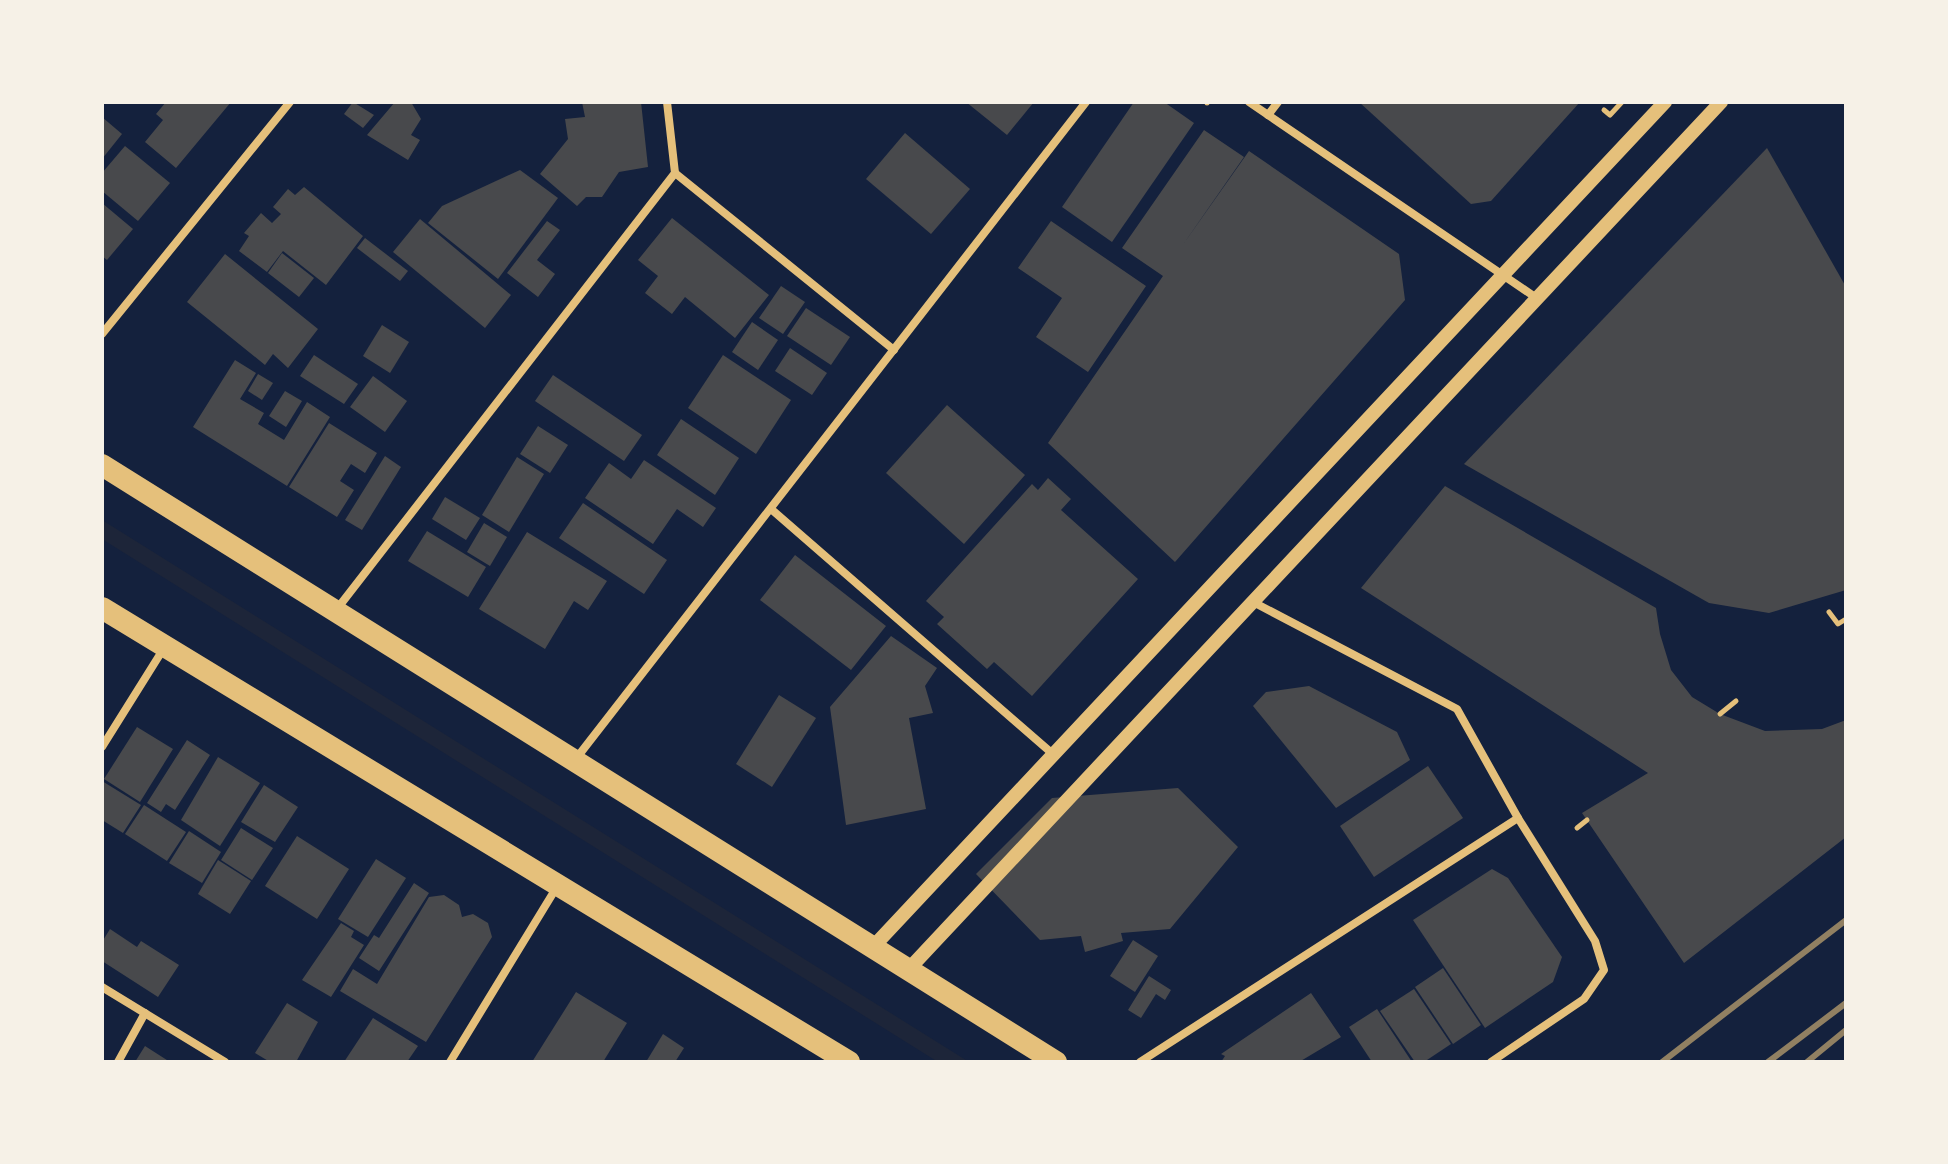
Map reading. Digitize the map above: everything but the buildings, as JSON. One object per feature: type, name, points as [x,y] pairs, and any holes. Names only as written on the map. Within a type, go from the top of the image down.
[{"type":"highway","points":[[102,465],[1056,1062]]},
{"type":"highway","points":[[102,608],[849,1062]]},
{"type":"street","points":[[102,334],[290,102]]},
{"type":"street","points":[[336,611],[675,173],[667,102]]},
{"type":"street","points":[[575,761],[1086,102]]},
{"type":"street","points":[[1249,102],[1538,299]]},
{"type":"street","points":[[1268,115],[1278,102]]},
{"type":"street","points":[[873,947],[1665,102]]},
{"type":"street","points":[[908,970],[1721,102]]},
{"type":"street","points":[[675,173],[894,350]]},
{"type":"street","points":[[771,509],[1054,755]]},
{"type":"street","points":[[1255,603],[1457,709],[1518,818],[1595,941],[1604,970],[1584,999],[1491,1062]]},
{"type":"street","points":[[102,747],[164,647]]},
{"type":"street","points":[[1140,1062],[1518,818]]},
{"type":"street","points":[[450,1062],[558,884]]},
{"type":"street","points":[[102,987],[225,1062]]},
{"type":"street","points":[[118,1062],[145,1013]]},
{"type":"path","points":[[1604,110],[1610,115],[1622,102]]},
{"type":"path","points":[[1829,612],[1838,624],[1846,619]]},
{"type":"path","points":[[1720,714],[1736,701]]},
{"type":"path","points":[[1577,828],[1587,820]]},
{"type":"shaded area","points":[[102,520],[969,1062],[938,1062],[102,539]]},
{"type":"railway","points":[[1662,1062],[1846,920]]},
{"type":"railway","points":[[1768,1062],[1846,1003]]},
{"type":"railway","points":[[1807,1062],[1846,1030]]}]
